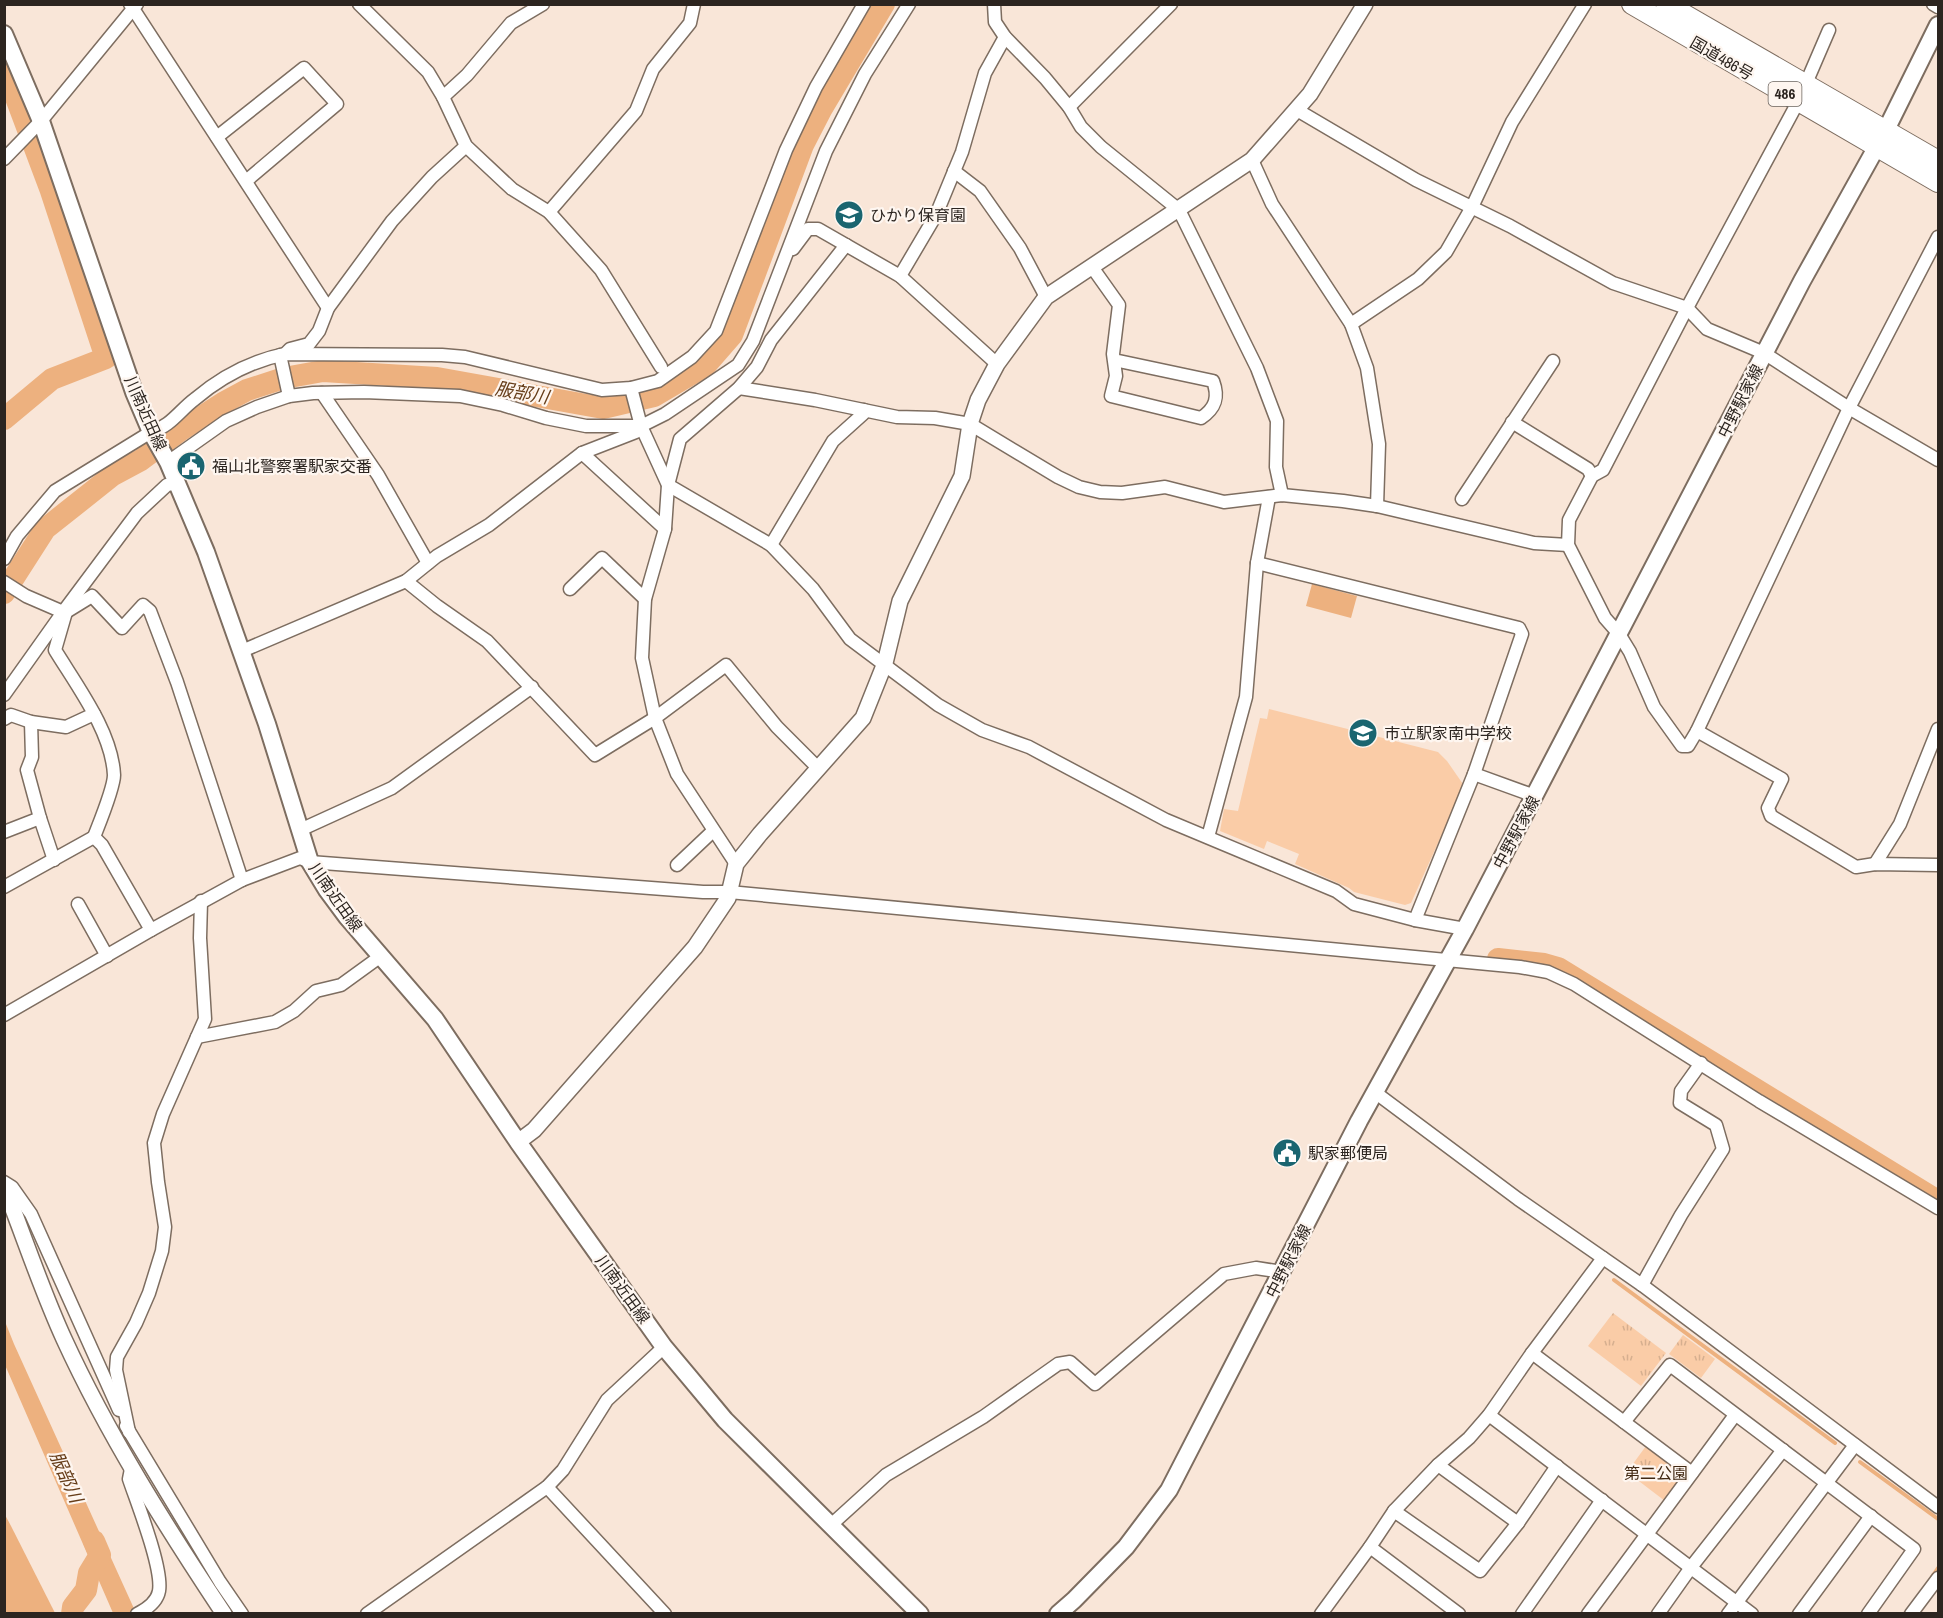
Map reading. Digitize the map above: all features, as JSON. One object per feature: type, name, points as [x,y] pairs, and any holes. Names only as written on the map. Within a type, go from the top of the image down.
[{"type":"highway","name":"国道486号","points":[[1632,4],[1882,139],[1938,161]]},
{"type":"highway","name":"国道486号","points":[[1666,4],[1802,94]]},
{"type":"highway","name":"国道486号","points":[[1882,139],[1938,182]]},
{"type":"main road","name":"中野駅家線","points":[[1058,1614],[1126,1546],[1169,1490],[1359,1121],[1450,956],[1802,281],[1882,139],[1938,26]]},
{"type":"main road","name":"川南近田線","points":[[4,33],[41,120],[135,392],[206,552],[242,651],[310,862],[346,916],[435,1019],[518,1142],[664,1347],[725,1420],[920,1614]]},
{"type":"street","points":[[360,4],[428,72],[466,147],[512,189],[549,212],[601,270],[661,367]]},
{"type":"street","points":[[442,97],[467,75],[511,23],[543,4]]},
{"type":"street","points":[[549,212],[636,111],[653,69],[690,23],[694,4]]},
{"type":"street","points":[[4,559],[17,536],[55,491],[164,428],[194,399],[219,381],[260,359],[442,355],[465,357],[602,390],[631,388],[658,381],[692,357],[716,331],[786,150],[816,87],[864,4]]},
{"type":"street","points":[[167,460],[226,421],[289,393],[364,392],[460,396],[586,426],[640,423],[665,414],[738,365],[753,341],[826,151],[865,74],[909,4]]},
{"type":"street","points":[[994,4],[995,22],[1005,37],[1045,78],[1069,107],[1081,127],[1101,147],[1179,210],[1257,368],[1277,421],[1276,467],[1282,495]]},
{"type":"street","points":[[1069,107],[1171,4]]},
{"type":"street","points":[[518,1142],[534,1130],[695,947],[728,898],[736,864],[759,834],[863,718],[885,663],[900,601],[962,476],[970,424],[978,400],[997,364],[1046,297],[1252,160],[1297,110],[1365,4]]},
{"type":"street","points":[[1351,324],[1418,279],[1446,252],[1472,207],[1512,122],[1585,4]]},
{"type":"street","points":[[1933,4],[1938,8]]},
{"type":"street","points":[[4,159],[41,120],[133,6],[328,308]]},
{"type":"street","points":[[1829,30],[1802,94],[1603,470],[1592,476],[1569,520],[1568,545],[1605,618],[1619,634],[1630,652],[1654,707],[1682,746],[1688,746],[1849,408],[1938,237]]},
{"type":"street","points":[[900,276],[936,215],[962,152],[985,73],[1005,37]]},
{"type":"street","points":[[216,137],[304,68],[337,104],[246,182]]},
{"type":"street","points":[[1297,110],[1416,180],[1510,226],[1613,283],[1687,308],[1707,328],[1764,353],[1849,408],[1938,460]]},
{"type":"street","points":[[282,357],[290,349],[309,344],[319,331],[328,308],[392,221],[432,177],[466,147]]},
{"type":"street","points":[[1252,160],[1272,204],[1351,324],[1367,368],[1379,444],[1377,506]]},
{"type":"street","points":[[954,171],[980,191],[1020,248],[1046,297]]},
{"type":"street","points":[[784,259],[808,229],[818,229],[900,276],[997,364]]},
{"type":"street","points":[[736,864],[677,774],[655,718],[642,658],[645,599],[665,529],[669,484],[680,438],[739,388],[757,367],[771,340],[846,245]]},
{"type":"street","points":[[1092,267],[1119,305],[1114,360],[1116,376],[1111,396],[1201,418],[1212,411],[1218,394],[1213,381],[1114,360]]},
{"type":"street","points":[[282,357],[289,393]]},
{"type":"street","points":[[631,388],[655,375],[661,367],[685,357],[692,357]]},
{"type":"street","points":[[1462,499],[1553,361]]},
{"type":"street","points":[[631,388],[640,423],[669,484],[771,545],[813,589],[850,639],[885,663],[938,705],[982,730],[1029,747],[1166,820],[1336,891],[1354,904],[1415,920],[1464,929]]},
{"type":"street","points":[[739,388],[897,417],[935,418],[970,424],[1058,477],[1079,487],[1100,492],[1122,493],[1165,487],[1224,502],[1282,495],[1377,506],[1534,543],[1568,545]]},
{"type":"street","points":[[321,393],[378,475],[428,563]]},
{"type":"street","points":[[771,545],[833,441],[863,414],[864,410]]},
{"type":"street","points":[[1512,422],[1588,469],[1592,476]]},
{"type":"street","points":[[242,651],[406,581],[428,563],[489,525],[582,453],[636,432],[640,423]]},
{"type":"street","points":[[582,453],[665,529]]},
{"type":"street","points":[[4,695],[137,513],[167,485],[177,483]]},
{"type":"street","points":[[1208,837],[1246,697],[1257,563],[1269,496]]},
{"type":"street","points":[[570,589],[602,558],[645,599]]},
{"type":"street","points":[[1257,563],[1519,628],[1522,634],[1474,774],[1415,920]]},
{"type":"street","points":[[406,581],[487,641],[595,755],[655,718],[726,665],[777,727],[819,769]]},
{"type":"street","points":[[4,582],[26,596],[65,612]]},
{"type":"street","points":[[4,887],[94,837],[114,777],[108,747],[94,714],[55,650],[65,612],[92,596],[122,628],[143,605],[150,611],[177,682],[242,880]]},
{"type":"street","points":[[300,830],[392,788],[532,687]]},
{"type":"street","points":[[4,719],[11,715],[31,722],[66,727],[94,714]]},
{"type":"street","points":[[31,722],[32,757],[27,770],[54,860]]},
{"type":"street","points":[[1875,864],[1900,824],[1938,729]]},
{"type":"street","points":[[1696,730],[1782,779],[1768,808],[1771,816],[1856,867],[1875,864],[1938,865]]},
{"type":"street","points":[[1474,774],[1534,796]]},
{"type":"street","points":[[4,832],[40,818]]},
{"type":"street","points":[[677,865],[713,831]]},
{"type":"street","points":[[94,837],[102,845],[151,930]]},
{"type":"street","points":[[4,1015],[201,901],[242,880],[300,858],[310,862],[703,892],[729,892],[1450,956],[1548,972],[1574,984],[1759,1101],[1938,1208]]},
{"type":"street","points":[[129,1432],[116,1370],[117,1357],[149,1293],[162,1251],[165,1227],[154,1143],[163,1114],[205,1020],[200,939],[201,901]]},
{"type":"street","points":[[78,904],[107,956]]},
{"type":"street","points":[[197,1037],[275,1022],[294,1011],[316,991],[341,985],[381,956]]},
{"type":"street","points":[[1642,1285],[1681,1215],[1724,1149],[1716,1125],[1680,1103],[1681,1092],[1701,1063]]},
{"type":"street","points":[[1376,1093],[1518,1199],[1642,1285],[1938,1507]]},
{"type":"street","points":[[4,1184],[12,1187],[31,1214],[129,1432],[220,1582],[242,1614]]},
{"type":"street","points":[[4,1184],[64,1338],[131,1469],[172,1537],[224,1614]]},
{"type":"street","points":[[1321,1614],[1394,1511],[1438,1465],[1469,1438],[1489,1415],[1603,1258]]},
{"type":"street","points":[[831,1525],[886,1475],[982,1417],[1058,1364],[1070,1362],[1095,1384],[1224,1274],[1256,1268],[1282,1272]]},
{"type":"street","points":[[367,1614],[547,1487],[563,1470],[607,1400],[664,1347]]},
{"type":"street","points":[[1532,1353],[1692,1473]]},
{"type":"street","points":[[1624,1422],[1670,1365],[1914,1549],[1868,1614]]},
{"type":"street","points":[[1489,1415],[1692,1566],[1752,1614]]},
{"type":"street","points":[[1588,1614],[1735,1416]]},
{"type":"street","points":[[1728,1614],[1855,1445]]},
{"type":"street","points":[[1658,1614],[1692,1566],[1783,1450]]},
{"type":"street","points":[[1438,1465],[1518,1523]]},
{"type":"street","points":[[1394,1511],[1480,1571],[1518,1523],[1557,1466]]},
{"type":"street","points":[[131,1469],[129,1479],[159,1573],[159,1593],[143,1611]]},
{"type":"street","points":[[547,1487],[665,1614]]},
{"type":"street","points":[[1522,1614],[1602,1500]]},
{"type":"street","points":[[1799,1614],[1871,1516]]},
{"type":"street","points":[[1370,1547],[1459,1614]]},
{"type":"street","points":[[1911,1614],[1938,1578]]},
{"type":"green space","points":[[1269,709],[1438,752],[1447,761],[1465,787],[1449,833],[1443,832],[1411,903],[1405,905],[1354,892],[1295,864],[1299,854],[1267,841],[1264,849],[1220,831],[1224,809],[1238,811],[1260,718],[1267,719]]},
{"type":"green space","points":[[1613,1313],[1666,1353],[1641,1386],[1588,1346]]},
{"type":"green space","points":[[1683,1335],[1715,1359],[1701,1378],[1669,1354]]},
{"type":"green space","name":"第二公園","points":[[1646,1446],[1685,1474],[1665,1501],[1627,1472]]},
{"type":"water","points":[[1312,584],[1357,596],[1351,618],[1306,606]]},
{"type":"water","points":[[4,1319],[136,1613],[113,1613],[5,1365]]},
{"type":"water","points":[[4,1513],[11,1526],[55,1613],[5,1613]]},
{"type":"waterway","name":"服部川","points":[[4,593],[45,529],[113,475],[141,460],[181,430],[223,403],[247,390],[284,378],[323,371],[437,378],[603,408],[654,396],[705,366],[732,335],[803,145],[821,110],[884,4]]},
{"type":"waterway","points":[[4,66],[51,191],[106,358],[52,379],[4,419]]},
{"type":"waterway","points":[[1498,959],[1544,964],[1558,968],[1938,1201]]},
{"type":"waterway","points":[[1614,1280],[1835,1443]]},
{"type":"waterway","points":[[1860,1462],[1938,1519]]},
{"type":"waterway","name":"服部川","points":[[72,1614],[73,1607],[86,1590],[89,1573],[100,1555],[94,1541]]},
{"type":"waterway","points":[[1932,1577],[1938,1568]]},
{"type":"place","name":"ひかり保育園","points":[[849,215]]},
{"type":"place","name":"福山北警察署駅家交番","points":[[191,466]]},
{"type":"place","name":"市立駅家南中学校","points":[[1363,733]]},
{"type":"place","name":"駅家郵便局","points":[[1287,1153]]}]
